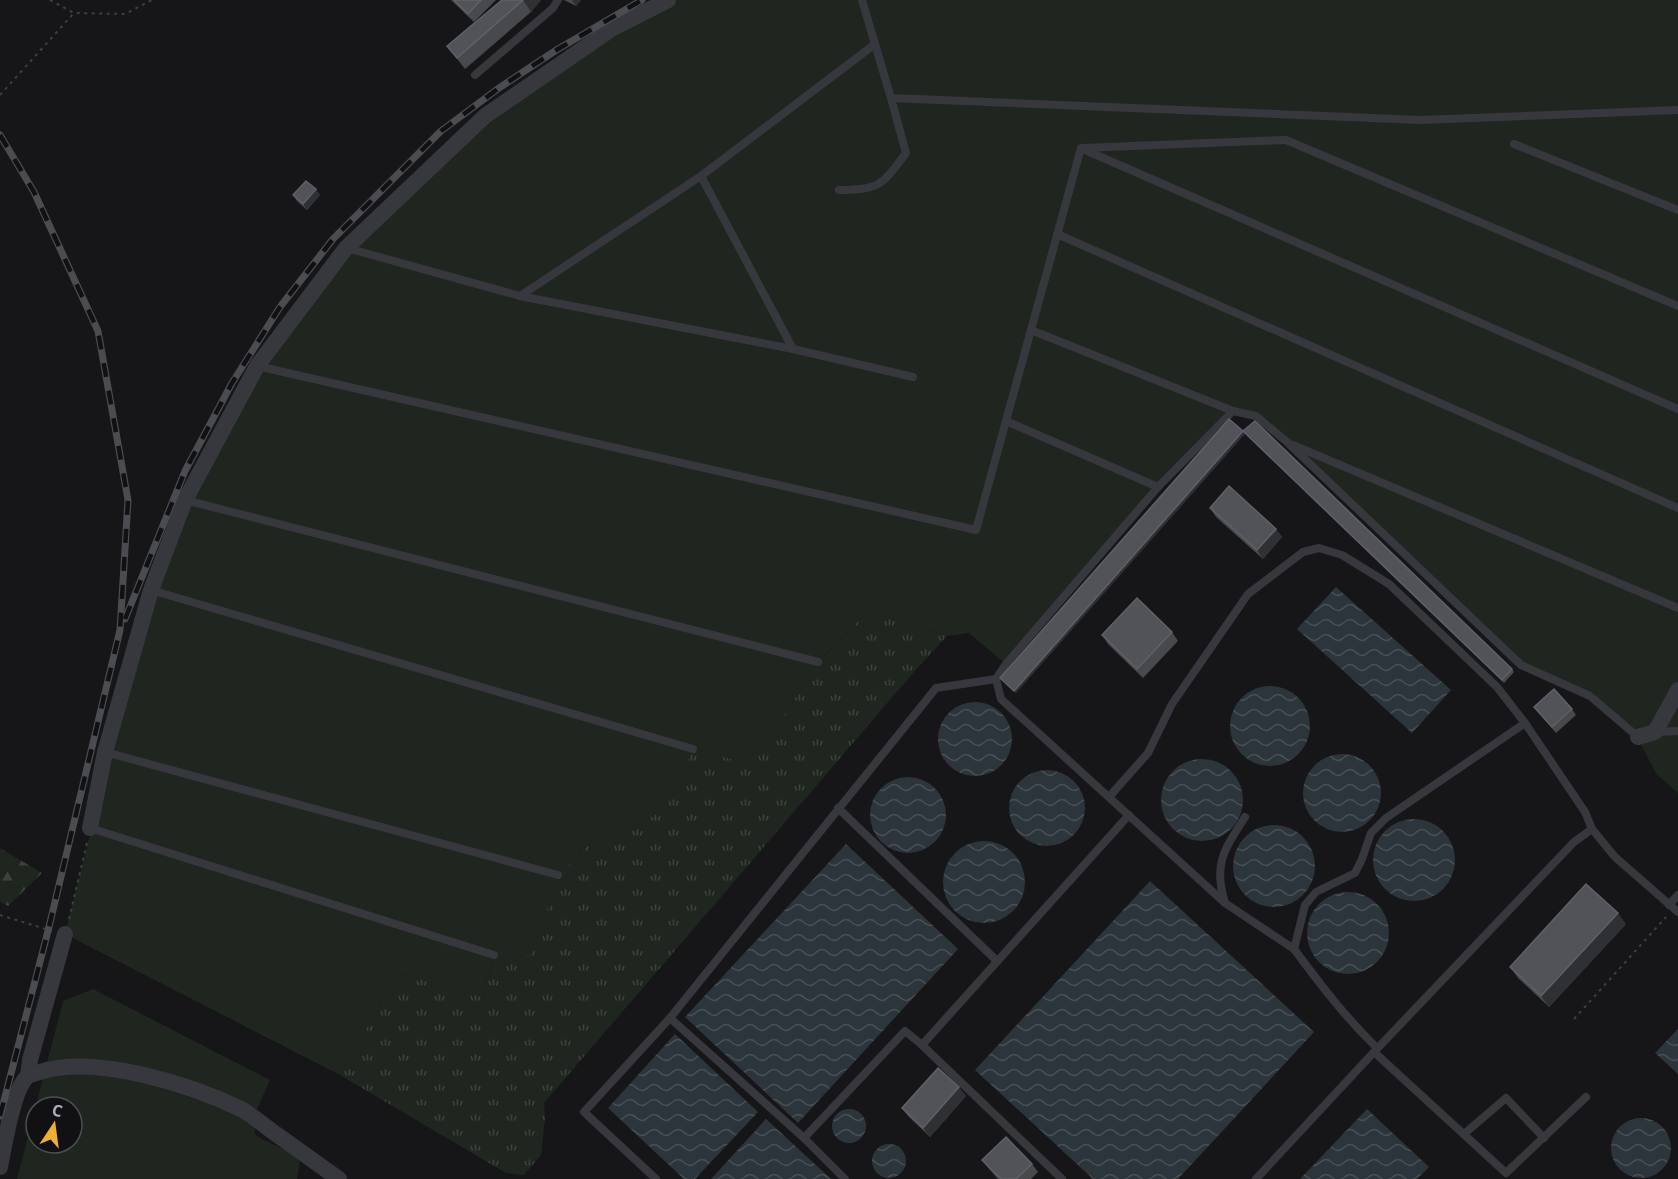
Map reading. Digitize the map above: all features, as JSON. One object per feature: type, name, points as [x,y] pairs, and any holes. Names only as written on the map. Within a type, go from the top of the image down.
[{"type":"street","points":[[90,828],[105,752],[151,590],[185,500],[257,366],[346,248],[484,116],[612,28],[668,0]]},
{"type":"street","points":[[1638,737],[1655,732],[1678,690]]},
{"type":"street","points":[[0,1167],[14,1104],[20,1086],[28,1076],[30,1060],[65,934]]},
{"type":"street","points":[[28,1076],[51,1068],[85,1066],[128,1072],[217,1098],[245,1112],[339,1179]]},
{"type":"lane","points":[[475,75],[552,8],[558,0]]},
{"type":"lane","points":[[839,190],[866,190],[885,180],[906,153],[862,0]]},
{"type":"lane","points":[[520,296],[702,176],[875,44]]},
{"type":"lane","points":[[891,98],[1420,120],[1678,110]]},
{"type":"lane","points":[[1081,148],[1286,140],[1678,306]]},
{"type":"lane","points":[[1514,144],[1678,210]]},
{"type":"lane","points":[[257,366],[976,530],[1081,148]]},
{"type":"lane","points":[[1081,148],[1678,409]]},
{"type":"lane","points":[[702,176],[792,350]]},
{"type":"lane","points":[[1057,234],[1678,508]]},
{"type":"lane","points":[[346,248],[520,296],[792,350],[913,378]]},
{"type":"lane","points":[[1031,330],[1233,411],[1256,416],[1287,442],[1521,665],[1590,696],[1638,737]]},
{"type":"lane","points":[[656,1179],[584,1112],[670,1018],[936,688],[996,679],[1006,664],[1158,487],[1233,411]]},
{"type":"lane","points":[[1006,421],[1158,487]]},
{"type":"lane","points":[[1287,442],[1678,608]]},
{"type":"lane","points":[[185,500],[818,662]]},
{"type":"lane","points":[[1108,797],[1148,753],[1172,704],[1248,594],[1303,552],[1319,548],[1342,555],[1389,584],[1497,687],[1525,723],[1585,812],[1592,829],[1615,857],[1674,909],[1678,895]]},
{"type":"lane","points":[[151,590],[693,749]]},
{"type":"lane","points":[[996,679],[1002,699],[1108,797],[1225,903],[1294,949],[1328,996],[1376,1050],[1509,1176],[1587,1097]]},
{"type":"lane","points":[[1294,949],[1305,905],[1316,892],[1355,873],[1371,833],[1386,818],[1525,723]]},
{"type":"lane","points":[[1655,732],[1678,731]]},
{"type":"lane","points":[[105,752],[558,875]]},
{"type":"lane","points":[[838,808],[997,961]]},
{"type":"lane","points":[[922,1044],[1129,815]]},
{"type":"lane","points":[[1225,903],[1219,882],[1221,861],[1228,843],[1245,817]]},
{"type":"lane","points":[[90,828],[494,955]]},
{"type":"lane","points":[[1256,1179],[1574,842],[1592,829]]},
{"type":"lane","points":[[670,1018],[804,1138],[845,1179]]},
{"type":"lane","points":[[804,1138],[905,1031],[922,1044],[1062,1179]]},
{"type":"lane","points":[[1464,1134],[1506,1098],[1544,1138]]},
{"type":"path","points":[[50,0],[74,13],[126,14],[152,0]]},
{"type":"path","points":[[0,95],[74,13]]},
{"type":"path","points":[[1,916],[65,934],[90,828]]},
{"type":"path","points":[[1574,1019],[1674,909]]},
{"type":"green space","points":[[668,0],[1678,0],[1678,793],[1657,775],[1637,737],[1590,696],[1521,665],[1256,416],[1233,411],[1158,487],[1006,664],[969,633],[947,636],[868,611],[818,662],[753,765],[693,749],[666,808],[620,836],[597,836],[559,875],[532,955],[494,955],[482,997],[398,973],[340,1075],[65,934],[151,590],[257,366],[346,248],[485,116]]},
{"type":"green space","points":[[868,611],[947,636],[544,1103],[545,1118],[541,1155],[524,1175],[506,1173],[340,1075],[398,973],[482,996],[494,955],[558,875],[597,836],[620,836],[693,749],[818,662]]},
{"type":"green space","points":[[0,848],[42,873],[8,906],[0,902]]},
{"type":"green space","points":[[93,989],[270,1080],[254,1116],[255,1134],[285,1150],[300,1162],[297,1179],[17,1179],[24,1152],[24,1155],[84,1155],[84,1095],[39,1095],[63,1001]]},
{"type":"water","points":[[1336,587],[1451,690],[1412,733],[1297,629]]},
{"type":"water","points":[[1262,686],[1278,686],[1299,697],[1310,718],[1310,734],[1299,755],[1278,766],[1262,766],[1248,760],[1236,748],[1230,734],[1230,718],[1236,704],[1248,692]]},
{"type":"water","points":[[975,702],[996,708],[1006,718],[1012,739],[1006,760],[996,770],[975,776],[954,770],[944,760],[938,739],[944,718],[954,708]]},
{"type":"water","points":[[1334,754],[1350,754],[1364,760],[1375,771],[1381,785],[1381,801],[1375,815],[1364,826],[1350,832],[1334,832],[1320,826],[1309,815],[1303,801],[1303,785],[1309,771],[1320,760]]},
{"type":"water","points":[[1194,759],[1210,759],[1225,766],[1236,777],[1243,792],[1240,816],[1231,829],[1210,841],[1194,841],[1179,834],[1168,823],[1161,808],[1161,792],[1168,777],[1179,766]]},
{"type":"water","points":[[1040,770],[1054,770],[1068,776],[1079,787],[1085,801],[1082,823],[1074,835],[1054,846],[1040,846],[1026,840],[1015,829],[1009,815],[1009,801],[1015,787],[1026,776]]},
{"type":"water","points":[[916,777],[929,783],[940,794],[946,807],[944,830],[929,847],[916,853],[900,853],[887,847],[872,830],[870,807],[876,794],[893,779]]},
{"type":"water","points":[[1406,819],[1422,819],[1437,826],[1448,837],[1455,852],[1452,876],[1443,889],[1422,901],[1406,901],[1391,894],[1380,883],[1373,868],[1373,852],[1380,837],[1391,826]]},
{"type":"water","points":[[1274,825],[1290,828],[1303,837],[1312,850],[1315,866],[1312,882],[1303,895],[1290,904],[1274,907],[1258,904],[1245,895],[1236,882],[1233,866],[1236,850],[1245,837],[1258,828]]},
{"type":"water","points":[[984,841],[1000,844],[1013,853],[1022,866],[1025,882],[1022,898],[1013,911],[1000,920],[984,923],[968,920],[955,911],[946,898],[943,882],[946,866],[955,853],[968,844]]},
{"type":"water","points":[[846,844],[958,949],[798,1123],[685,1017]]},
{"type":"water","points":[[1150,881],[1314,1032],[1178,1179],[1093,1179],[975,1070]]},
{"type":"water","points":[[1348,892],[1364,895],[1377,904],[1386,917],[1389,933],[1386,949],[1377,962],[1364,971],[1348,974],[1332,971],[1319,962],[1310,949],[1307,933],[1310,917],[1319,904],[1332,895]]},
{"type":"water","points":[[1678,1029],[1678,1074],[1655,1053]]},
{"type":"water","points":[[675,1034],[758,1112],[695,1179],[684,1179],[608,1108]]},
{"type":"water","points":[[849,1109],[861,1114],[866,1126],[861,1138],[849,1143],[837,1138],[832,1126],[837,1114]]},
{"type":"water","points":[[1367,1109],[1429,1167],[1417,1179],[1300,1179]]},
{"type":"water","points":[[1635,1118],[1647,1118],[1663,1126],[1669,1136],[1671,1148],[1669,1160],[1663,1170],[1647,1178],[1635,1178],[1619,1170],[1611,1154],[1611,1142],[1619,1126]]},
{"type":"water","points":[[766,1119],[831,1179],[711,1179]]},
{"type":"water","points":[[889,1144],[901,1149],[906,1161],[901,1173],[889,1178],[877,1173],[872,1161],[877,1149]]},
{"type":"building","points":[[454,0],[481,0],[468,14]]},
{"type":"building","points":[[502,0],[523,0],[457,58],[447,46]]},
{"type":"building","points":[[306,181],[316,189],[303,204],[293,195]]},
{"type":"building","points":[[1229,419],[1243,431],[1014,691],[1000,678]]},
{"type":"building","points":[[1255,421],[1512,669],[1502,680],[1243,431]]},
{"type":"building","points":[[1229,486],[1276,529],[1257,550],[1210,508]]},
{"type":"building","points":[[1137,598],[1172,632],[1137,669],[1102,635]]},
{"type":"building","points":[[1554,689],[1572,709],[1552,727],[1534,707]]},
{"type":"building","points":[[1586,884],[1618,913],[1541,996],[1510,967]]},
{"type":"building","points":[[938,1068],[959,1087],[923,1128],[902,1108]]},
{"type":"building","points":[[1006,1137],[1032,1164],[1016,1179],[1001,1179],[982,1160]]},
{"type":"railway","points":[[125,619],[185,471],[232,383],[280,307],[333,239],[441,131],[499,88],[558,49],[642,0]]},
{"type":"railway","points":[[0,135],[34,192],[98,331],[128,500],[120,630],[48,931],[0,1116]]}]
